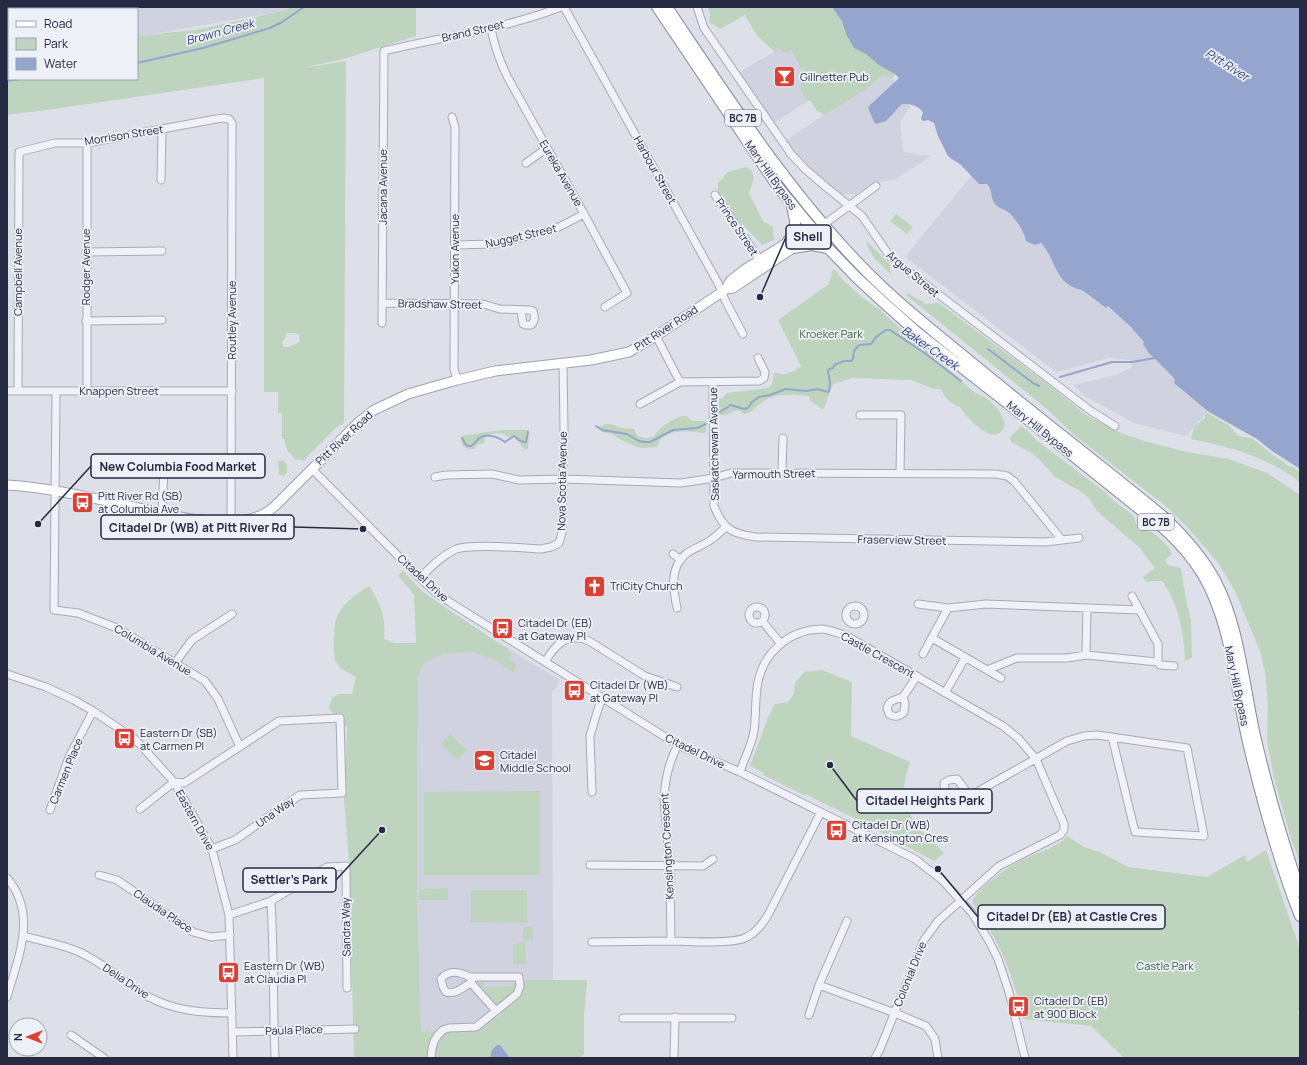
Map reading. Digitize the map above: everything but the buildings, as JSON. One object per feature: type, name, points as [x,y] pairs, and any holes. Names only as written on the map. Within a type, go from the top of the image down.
[{"type":"highway","name":"Mary Hill Bypass","points":[[657,7],[763,166],[792,205],[828,248],[877,298],[914,330],[1012,406],[1162,527],[1182,547],[1196,565],[1209,586],[1222,618],[1256,776],[1276,844],[1300,916]]},
{"type":"highway","name":"Mary Hill Bypass","points":[[668,7],[776,165],[823,225],[864,268],[895,298],[991,378],[1165,518],[1182,534],[1204,562],[1218,587],[1229,615],[1265,774],[1283,840],[1300,892]]},
{"type":"highway","points":[[792,205],[796,227],[790,245],[812,245],[828,248]]},
{"type":"main road","name":"Pitt River Road","points":[[7,484],[55,490],[204,521],[231,522],[253,518],[270,510],[359,422],[374,410],[418,391],[495,371],[607,358],[629,352],[656,336],[724,290],[733,288],[759,270],[790,245],[823,225]]},
{"type":"main road","name":"Pitt River Road","points":[[724,290],[730,281],[760,260],[790,245]]},
{"type":"main road","points":[[759,270],[760,260]]},
{"type":"street","name":"Brand Street","points":[[384,50],[491,28],[543,14],[562,7]]},
{"type":"street","name":"Harbour Street","points":[[562,7],[610,88],[718,283],[724,290],[743,334]]},
{"type":"street","name":"Argue Street","points":[[697,7],[704,28],[786,148],[805,169],[865,220],[884,250],[894,262],[1091,411],[1115,426]]},
{"type":"street","name":"Eureka Avenue","points":[[491,28],[500,62],[627,294],[605,307]]},
{"type":"street","name":"Jacana Avenue","points":[[382,323],[384,50]]},
{"type":"street","name":"Yukon Avenue","points":[[452,117],[455,127],[454,369],[457,380]]},
{"type":"street","name":"Morrison Street","points":[[19,152],[55,143],[87,143],[222,118],[229,119]]},
{"type":"street","name":"Routley Avenue","points":[[229,119],[232,123],[231,522]]},
{"type":"street","points":[[162,129],[162,180]]},
{"type":"street","name":"Rodger Avenue","points":[[86,392],[87,143]]},
{"type":"street","points":[[526,163],[547,148]]},
{"type":"street","name":"Campbell Avenue","points":[[18,391],[19,152]]},
{"type":"street","name":"Pitt River Road","points":[[823,225],[876,186]]},
{"type":"street","name":"Prince Street","points":[[715,195],[760,260]]},
{"type":"street","name":"Nugget Street","points":[[455,246],[489,245],[555,230],[584,214]]},
{"type":"street","points":[[86,252],[162,252]]},
{"type":"street","name":"Bradshaw Street","points":[[382,303],[485,304],[497,308],[522,310]]},
{"type":"street","points":[[86,321],[162,320]]},
{"type":"street","points":[[656,336],[680,382]]},
{"type":"street","points":[[640,404],[680,382],[759,381],[764,378],[765,372],[758,358]]},
{"type":"street","name":"Nova Scotia Avenue","points":[[420,578],[442,557],[461,548],[478,547],[541,549],[551,547],[559,543],[562,533],[563,364]]},
{"type":"street","name":"Saskatchewan Avenue","points":[[713,382],[714,506],[720,520],[726,527]]},
{"type":"street","name":"Knappen Street","points":[[7,391],[232,391]]},
{"type":"street","name":"Columbia Avenue","points":[[56,392],[54,610],[78,613],[118,628],[204,681],[218,699],[240,747]]},
{"type":"street","points":[[860,415],[901,415],[900,474]]},
{"type":"street","points":[[782,473],[783,438]]},
{"type":"street","points":[[162,513],[164,469]]},
{"type":"street","name":"Citadel Drive","points":[[312,469],[420,578],[451,604],[678,745],[740,772],[915,859],[942,880],[972,914],[990,941],[998,959],[1009,992],[1025,1058]]},
{"type":"street","name":"Yarmouth Street","points":[[434,477],[446,474],[492,474],[519,480],[563,479],[681,483],[731,474],[996,474],[1006,476],[1014,481],[1062,540]]},
{"type":"street","points":[[677,608],[673,590],[677,564],[686,554],[711,540],[726,527]]},
{"type":"street","name":"Fraserview Street","points":[[726,527],[742,536],[756,537],[1045,542],[1079,538]]},
{"type":"street","points":[[673,554],[681,560]]},
{"type":"street","points":[[1132,596],[1158,644],[1158,662]]},
{"type":"street","points":[[918,604],[948,608],[986,604],[1139,610]]},
{"type":"street","name":"Castle Crescent","points":[[923,654],[948,608]]},
{"type":"street","points":[[1086,655],[1088,608]]},
{"type":"street","points":[[175,662],[192,640],[232,614]]},
{"type":"street","points":[[763,622],[781,644]]},
{"type":"street","points":[[845,635],[852,623]]},
{"type":"street","name":"Castle Crescent","points":[[740,772],[754,733],[757,688],[762,669],[772,652],[781,644],[789,637],[804,632],[822,629],[845,635],[1003,726],[1018,738],[1036,759],[1064,824],[1064,830],[1060,835],[999,866],[960,900]]},
{"type":"street","points":[[545,662],[559,643],[569,639],[581,638],[589,641],[644,676],[677,687]]},
{"type":"street","points":[[932,638],[1001,678]]},
{"type":"street","points":[[987,670],[1017,658],[1067,658],[1086,655],[1158,662],[1160,665],[1174,666]]},
{"type":"street","points":[[945,693],[965,658]]},
{"type":"street","name":"Eastern Drive","points":[[7,674],[46,687],[93,711],[136,740],[174,782],[212,849],[229,915],[233,1058]]},
{"type":"street","points":[[903,697],[917,676]]},
{"type":"street","points":[[592,792],[590,736],[602,698]]},
{"type":"street","name":"Carmen Place","points":[[50,810],[69,757],[93,711]]},
{"type":"street","name":"Una Way","points":[[212,849],[235,840],[300,795],[342,793],[340,718],[279,720],[240,747]]},
{"type":"street","points":[[970,796],[1067,741],[1084,736],[1097,735],[1112,737],[1187,748],[1204,836],[1135,832],[1112,737]]},
{"type":"street","name":"Kensington Crescent","points":[[671,941],[670,866],[664,788],[673,754],[678,745]]},
{"type":"street","points":[[140,809],[174,782],[184,783],[240,747]]},
{"type":"street","points":[[592,942],[734,941],[746,938],[759,928],[768,915],[821,812]]},
{"type":"street","points":[[590,865],[703,866],[713,859]]},
{"type":"street","name":"Sandra Way","points":[[271,900],[327,867],[346,866],[347,988]]},
{"type":"street","name":"Claudia Place","points":[[99,875],[117,880],[194,932],[211,937],[230,935]]},
{"type":"street","points":[[7,878],[20,901],[24,920],[24,936],[7,997]]},
{"type":"street","points":[[229,915],[271,900],[275,1058]]},
{"type":"street","name":"Colonial Drive","points":[[875,1058],[927,934],[960,900]]},
{"type":"street","points":[[809,1015],[819,985],[847,921]]},
{"type":"street","name":"Delia Drive","points":[[24,936],[76,950],[96,960],[148,996],[170,1006],[198,1012],[232,1013]]},
{"type":"street","points":[[431,1058],[434,1041],[443,1030],[449,1028],[476,1027],[481,1024],[517,994],[520,986],[520,977],[470,977],[457,972],[450,972],[445,974],[441,980],[446,992],[453,993],[469,984],[472,984]]},
{"type":"street","points":[[470,977],[472,984],[496,1011]]},
{"type":"street","points":[[819,985],[926,1026],[935,1039],[938,1058]]},
{"type":"street","points":[[674,1058],[675,1017]]},
{"type":"street","points":[[622,1018],[732,1018]]},
{"type":"street","name":"Paula Place","points":[[233,1032],[274,1032],[354,1028]]},
{"type":"street","points":[[71,1035],[104,1058]]},
{"type":"shaded area","points":[[7,7],[288,7],[283,11],[138,37],[138,8],[8,8],[7,44]]},
{"type":"shaded area","points":[[779,49],[785,51],[791,50],[803,70],[804,77],[800,85],[800,89],[808,101],[774,123],[738,73]]},
{"type":"shaded area","points":[[884,75],[893,78],[910,107],[900,122],[903,152],[931,156],[896,179],[871,184],[856,194],[840,194],[801,160],[786,140],[856,96]]},
{"type":"shaded area","points":[[1007,132],[1227,374],[1205,415],[1186,436],[1134,423],[1085,396],[1073,385],[1116,375],[1132,367],[1131,360],[1109,358],[1056,372],[905,257]]},
{"type":"shaded area","name":"Citadel Middle School","points":[[418,593],[560,680],[557,688],[552,691],[553,980],[525,980],[519,996],[503,1012],[480,1029],[421,1032],[417,888]]},
{"type":"green space","points":[[291,7],[416,7],[416,36],[347,58],[303,68],[346,61],[344,423],[336,428],[303,461],[299,459],[296,460],[287,450],[284,439],[282,439],[282,413],[278,413],[278,392],[264,392],[264,78],[7,115],[7,44],[8,80],[138,80],[138,37],[196,30],[283,11]],"holes":[[[286,333],[296,333],[299,335],[300,342],[289,347],[283,347],[282,342],[286,337]]]},
{"type":"green space","points":[[708,7],[864,7],[895,74],[893,78],[884,75],[856,96],[824,115],[817,111],[810,100],[808,101],[802,93],[800,86],[804,78],[804,74],[791,50],[787,53],[779,49],[775,52],[757,36],[745,15],[720,29],[709,22],[710,15]]},
{"type":"green space","points":[[746,167],[750,169],[754,178],[749,193],[763,221],[773,227],[774,240],[762,245],[737,219],[718,194],[718,183],[728,172]]},
{"type":"green space","points":[[896,214],[913,227],[907,234],[890,221]]},
{"type":"green space","points":[[868,242],[890,265],[892,275],[874,258],[866,244]]},
{"type":"green space","name":"Kroeker Park","points":[[832,270],[836,271],[843,280],[863,298],[879,309],[933,356],[938,364],[944,366],[974,391],[993,404],[1001,413],[1005,425],[1000,433],[995,435],[983,431],[960,407],[948,400],[941,389],[934,389],[911,380],[853,378],[833,384],[824,408],[822,409],[810,401],[809,396],[785,395],[767,399],[752,411],[744,414],[737,410],[726,415],[718,414],[718,399],[723,398],[727,393],[768,388],[772,383],[774,373],[785,374],[794,371],[801,366],[778,320],[829,284]]},
{"type":"green space","points":[[908,293],[926,304],[939,303],[1058,392],[1086,415],[1121,433],[1144,441],[1187,452],[1229,459],[1267,473],[1300,495],[1300,863],[1290,835],[1274,778],[1267,740],[1268,705],[1265,672],[1260,651],[1235,591],[1219,564],[1188,528],[1167,507],[1074,435],[1047,409],[906,295]]},
{"type":"green space","points":[[1206,412],[1230,426],[1238,436],[1252,438],[1288,466],[1293,467],[1300,472],[1300,482],[1275,466],[1248,454],[1191,439],[1194,427],[1205,418]]},
{"type":"green space","points":[[682,416],[687,416],[691,421],[706,421],[705,433],[682,431],[672,433],[661,438],[657,447],[644,448],[637,447],[619,439],[612,434],[602,432],[598,428],[605,424],[611,424],[623,428],[634,429],[639,436],[650,438],[653,437],[666,424]]},
{"type":"green space","points":[[1021,426],[1036,440],[1129,512],[1134,517],[1137,526],[1142,530],[1152,532],[1169,548],[1172,554],[1165,560],[1168,565],[1181,568],[1191,620],[1192,658],[1185,661],[1180,620],[1173,599],[1168,590],[1162,581],[1146,582],[1143,577],[1155,568],[1139,547],[1097,511],[1089,498],[1082,492],[1055,477],[1038,458],[1030,452],[1011,442],[1010,437]]},
{"type":"green space","points":[[505,430],[529,430],[528,448],[525,450],[514,437],[508,437],[501,433],[486,435],[484,443],[477,445],[474,449],[465,448],[462,445],[461,436]]},
{"type":"green space","points":[[281,460],[287,465],[287,473],[284,476],[278,474],[278,462]]},
{"type":"green space","points":[[403,571],[423,592],[507,649],[511,656],[509,660],[516,665],[514,673],[494,659],[472,652],[443,654],[424,663],[418,676],[417,888],[421,1032],[425,1032],[425,1030],[457,1030],[497,1017],[502,1013],[502,1010],[519,996],[525,980],[587,980],[584,1017],[584,1054],[581,1058],[354,1058],[349,863],[344,798],[347,728],[329,709],[332,698],[338,694],[352,694],[356,677],[340,668],[335,661],[334,633],[337,617],[342,608],[356,595],[370,586],[382,611],[384,639],[394,643],[416,643],[414,595],[398,575]]},
{"type":"green space","points":[[822,670],[852,682],[851,736],[910,762],[904,786],[905,800],[917,825],[944,853],[934,861],[862,822],[763,775],[764,773],[750,766],[769,715],[775,704],[788,702],[794,694],[795,683],[804,672]]},
{"type":"green space","points":[[450,734],[467,750],[457,760],[441,744]]},
{"type":"green space","points":[[540,791],[540,875],[424,875],[424,792]]},
{"type":"green space","name":"Castle Park","points":[[1067,836],[1084,847],[1100,852],[1128,867],[1207,877],[1245,855],[1247,862],[1266,850],[1300,949],[1300,1012],[1298,1012],[1300,1018],[1300,1058],[1124,1058],[1091,1026],[1023,1019],[1010,972],[991,932],[973,904],[973,899],[989,882],[1003,871],[1024,859],[1053,847]]},
{"type":"green space","points":[[448,888],[448,900],[419,900],[419,889]]},
{"type":"green space","points":[[471,890],[527,890],[527,923],[471,922]]},
{"type":"green space","points":[[524,927],[531,927],[533,931],[533,940],[526,940],[522,937]]},
{"type":"green space","points":[[525,943],[526,964],[513,964],[513,944]]},
{"type":"green space","points":[[514,981],[517,984],[516,990],[499,1004],[493,1003],[477,984],[479,982],[484,982],[484,987],[513,986]]},
{"type":"water","name":"Pitt River","points":[[832,7],[1300,7],[1300,469],[1272,451],[1257,439],[1209,412],[1174,383],[1175,380],[1173,377],[1148,352],[1143,344],[1144,342],[1131,327],[1108,306],[1106,308],[1082,290],[1067,284],[1057,271],[1047,251],[1041,243],[1035,245],[1026,241],[1017,221],[1008,212],[995,204],[987,184],[979,184],[960,164],[948,156],[938,136],[934,123],[928,120],[923,121],[921,119],[923,112],[921,110],[914,105],[902,104],[886,121],[876,124],[868,107],[899,78],[879,65],[866,54],[854,48],[846,34],[842,21]]},
{"type":"water","points":[[497,1045],[500,1045],[510,1058],[490,1058],[492,1050]]},
{"type":"waterway","name":"Brown Creek","points":[[138,63],[203,48],[270,28],[282,22],[304,7]]},
{"type":"waterway","name":"Brown Creek","points":[[7,81],[14,80]]},
{"type":"waterway","name":"Baker Creek","points":[[720,412],[731,405],[744,409],[748,408],[752,402],[759,397],[770,395],[786,389],[806,391],[817,389],[828,392],[830,383],[829,369],[844,361],[851,361],[853,359],[854,351],[859,345],[871,344],[876,337],[886,330],[890,330],[926,354],[961,381]]},
{"type":"waterway","name":"Baker Creek","points":[[988,349],[1039,386]]},
{"type":"waterway","name":"Baker Creek","points":[[1060,377],[1112,362],[1132,362],[1155,358]]},
{"type":"waterway","name":"Baker Creek","points":[[596,426],[602,430],[627,434],[639,441],[650,442],[673,430],[697,428],[706,424]]},
{"type":"waterway","name":"Baker Creek","points":[[462,438],[466,445],[469,446],[473,445],[481,437],[488,435],[497,437],[505,442],[514,436],[521,441],[526,442],[528,432]]},
{"type":"place","name":"Gillnetter Pub","points":[[784,77]]},
{"type":"place","name":"Shell","points":[[760,297]]},
{"type":"place","name":"Pitt River Rd (SB) at Columbia Ave","points":[[83,502]]},
{"type":"place","name":"New Columbia Food Market","points":[[38,524]]},
{"type":"place","name":"Citadel Dr (WB) at Pitt River Rd","points":[[363,529]]},
{"type":"place","name":"TriCity Church","points":[[595,586]]},
{"type":"place","name":"Citadel Dr (EB) at Gateway Pl","points":[[503,629]]},
{"type":"place","name":"Citadel Dr (WB) at Gateway Pl","points":[[575,691]]},
{"type":"place","name":"Eastern Dr (SB) at Carmen Pl","points":[[125,739]]},
{"type":"place","name":"Citadel Middle School","points":[[485,761]]},
{"type":"place","name":"Citadel Heights Park","points":[[830,765]]},
{"type":"place","name":"Settler's Park","points":[[382,830]]},
{"type":"place","name":"Citadel Dr (WB) at Kensington Cres","points":[[837,831]]},
{"type":"place","name":"Citadel Dr (EB) at Castle Cres","points":[[938,869]]},
{"type":"place","name":"Eastern Dr (WB) at Claudia Pl","points":[[228,972]]},
{"type":"place","name":"Citadel Dr (EB) at 900 Block","points":[[1019,1007]]}]
